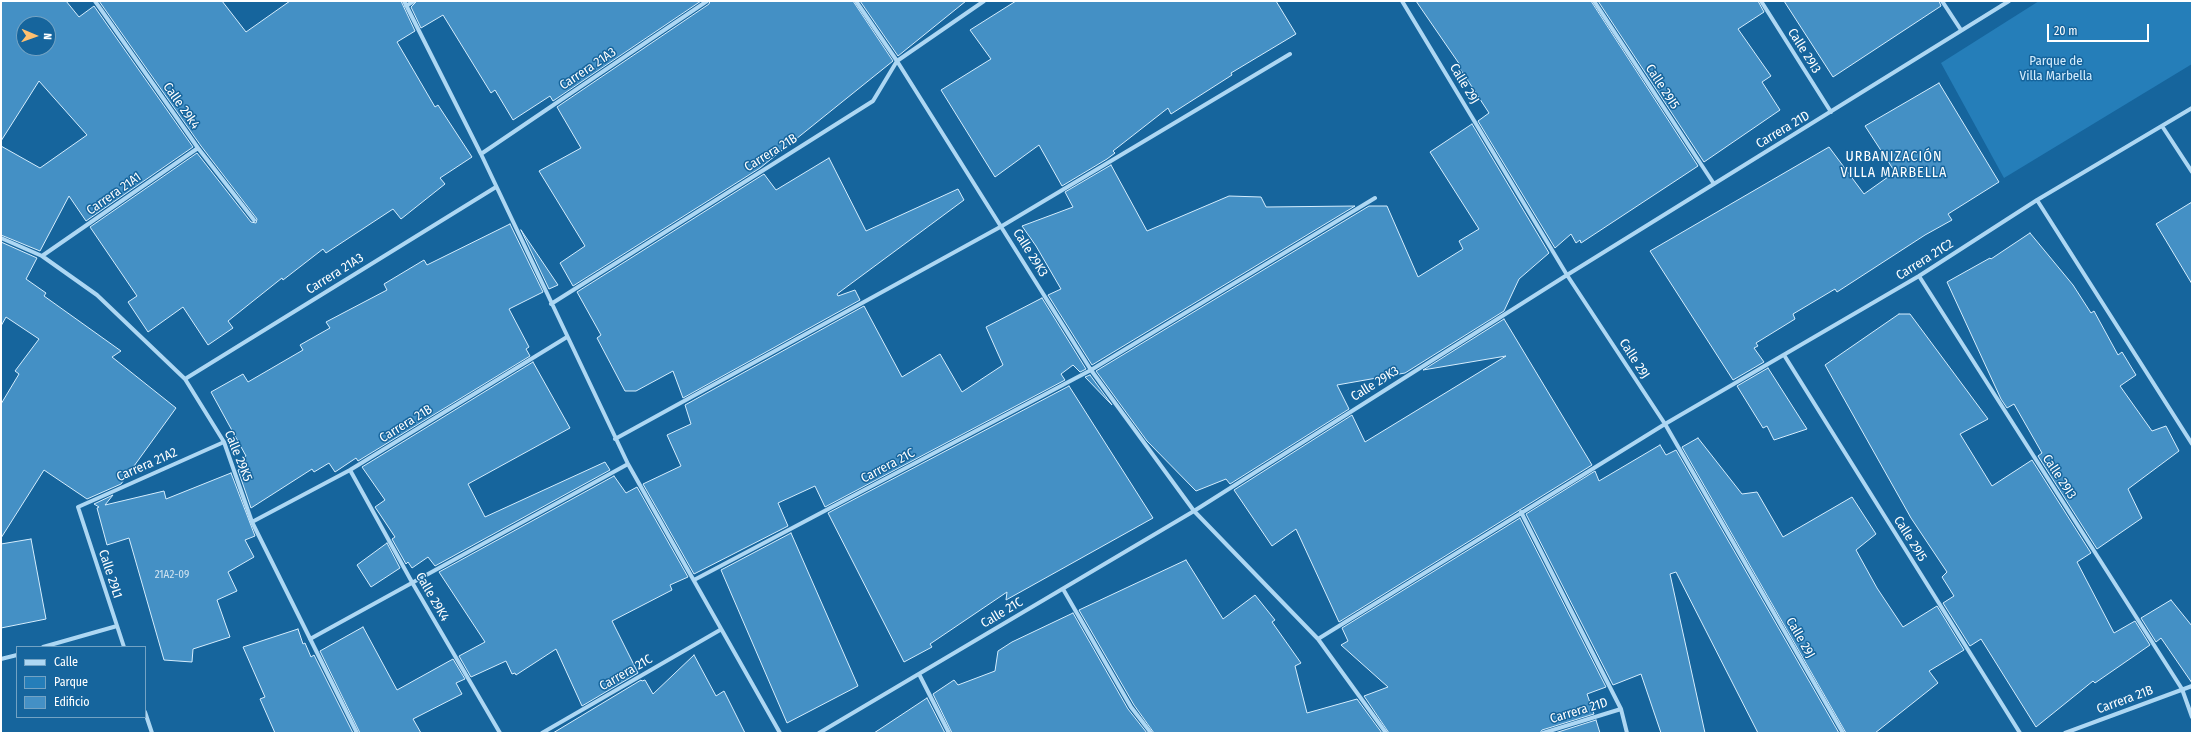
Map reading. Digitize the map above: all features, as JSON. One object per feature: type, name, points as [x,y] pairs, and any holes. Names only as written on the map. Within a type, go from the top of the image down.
[{"type":"street","name":"Calle 29k4","points":[[95,1],[198,148],[254,220]]},
{"type":"street","points":[[404,1],[481,154],[615,439],[694,580],[720,630],[780,733]]},
{"type":"street","points":[[406,6],[414,1]]},
{"type":"street","name":"Carrera 21A3","points":[[481,154],[707,1]]},
{"type":"street","name":"Calle 29K3","points":[[856,1],[897,61],[1091,370],[1194,511],[1318,639],[1386,733]]},
{"type":"street","name":"Carrera 21B","points":[[551,304],[873,101],[897,61],[984,1]]},
{"type":"street","name":"Calle 29J","points":[[1402,1],[1566,275],[1665,424],[1843,733]]},
{"type":"street","name":"Calle 29I5","points":[[1594,1],[1714,184]]},
{"type":"street","name":"Calle 29I3","points":[[1761,1],[1831,112]]},
{"type":"street","points":[[1942,1],[1961,30]]},
{"type":"street","name":"Carrera 21D","points":[[1566,275],[2009,1]]},
{"type":"street","points":[[615,439],[1002,226],[1290,54]]},
{"type":"street","name":"Carrera 21C2","points":[[1318,639],[1665,424],[1919,276],[2037,200],[2192,108]]},
{"type":"street","points":[[2162,126],[2192,172]]},
{"type":"street","name":"Carrera 21A1","points":[[42,256],[198,148]]},
{"type":"street","name":"Carrera 21A3","points":[[185,379],[496,187]]},
{"type":"street","name":"Carrera 21C","points":[[694,580],[1091,370],[1375,198]]},
{"type":"street","points":[[2037,200],[2192,444]]},
{"type":"street","name":"Calle 29K5","points":[[1,238],[42,256],[98,295],[185,379],[224,442],[252,522],[357,733]]},
{"type":"street","name":"Calle 29K3","points":[[1194,511],[1566,275]]},
{"type":"street","name":"Calle 29I3","points":[[1919,276],[2182,689],[2192,717]]},
{"type":"street","name":"Carrera 21B","points":[[252,522],[350,470],[567,337]]},
{"type":"street","name":"Calle 29I5","points":[[1784,355],[2020,733]]},
{"type":"street","name":"Carrera 21A2","points":[[78,507],[224,442]]},
{"type":"street","points":[[310,639],[413,584],[628,464]]},
{"type":"street","name":"Calle 29K4","points":[[350,470],[413,584],[500,733]]},
{"type":"street","name":"Calle 29L1","points":[[78,507],[124,646]]},
{"type":"street","name":"Calle 21C","points":[[819,733],[1194,511]]},
{"type":"street","points":[[1521,512],[1621,709],[1627,733]]},
{"type":"street","points":[[1063,589],[1131,707],[1151,733]]},
{"type":"street","points":[[47,646],[117,626]]},
{"type":"street","name":"Carrera 21C","points":[[542,733],[720,630]]},
{"type":"street","points":[[1,660],[16,655]]},
{"type":"street","points":[[919,674],[949,733]]},
{"type":"street","name":"Carrera 21B","points":[[2065,733],[2192,686]]},
{"type":"street","name":"Carrera 21D","points":[[1543,733],[1621,709]]},
{"type":"street","points":[[146,715],[152,733]]},
{"type":"green space","name":"Parque de Villa Marbella","points":[[2039,1],[2192,1],[2192,64],[2004,178],[1941,63]]},
{"type":"building","points":[[1,1],[66,1],[79,17],[94,6],[193,147],[86,221],[69,196],[40,251],[1,235],[1,146],[40,168],[87,135],[39,81],[1,141]]},
{"type":"building","points":[[99,1],[222,1],[246,32],[290,1],[401,1],[415,31],[397,42],[435,107],[438,105],[472,157],[440,178],[445,184],[401,219],[393,209],[326,253],[323,249],[283,280],[282,278],[228,321],[233,328],[208,345],[183,307],[148,332],[128,302],[137,296],[90,227],[197,153],[251,222],[256,223],[257,219],[201,146]]},
{"type":"building","points":[[417,1],[701,1],[553,101],[550,96],[513,120],[495,90],[491,93],[443,15],[421,28],[411,7]]},
{"type":"building","points":[[710,1],[853,1],[893,61],[760,168],[573,286],[560,263],[585,246],[539,171],[581,148],[557,107],[709,4]]},
{"type":"building","points":[[860,1],[966,1],[898,56]]},
{"type":"building","points":[[1016,1],[1276,1],[1296,34],[1231,73],[1232,75],[1171,114],[1168,108],[1113,151],[1115,153],[1107,159],[1062,186],[1039,145],[995,177],[941,90],[991,59],[970,30]]},
{"type":"building","points":[[1416,1],[1591,1],[1698,166],[1581,243],[1580,240],[1576,243],[1571,234],[1555,248],[1478,121],[1489,113],[1457,64],[1460,65]]},
{"type":"building","points":[[1598,1],[1758,1],[1764,12],[1738,29],[1771,76],[1762,82],[1780,110],[1704,162]]},
{"type":"building","points":[[1784,1],[1939,1],[1941,6],[1833,77]]},
{"type":"building","points":[[1939,83],[1999,182],[1948,214],[1952,220],[1925,235],[1837,292],[1835,289],[1793,314],[1795,319],[1756,343],[1758,346],[1754,348],[1764,362],[1733,380],[1650,251],[1829,147],[1864,194],[1895,172],[1865,126]]},
{"type":"building","points":[[1472,124],[1549,253],[1519,279],[1504,311],[1405,373],[1337,385],[1349,409],[1230,484],[1226,479],[1196,491],[1147,441],[1096,371],[1369,206],[1387,206],[1418,277],[1463,249],[1459,241],[1479,229],[1430,152]]},
{"type":"building","points":[[829,158],[866,231],[958,189],[964,200],[837,294],[838,296],[855,290],[860,300],[683,398],[673,371],[636,391],[625,391],[597,338],[601,335],[577,292],[764,174],[776,190]]},
{"type":"building","points":[[1111,165],[1147,231],[1229,196],[1261,197],[1266,207],[1355,206],[1092,365],[1048,295],[1061,289],[1036,246],[1022,226],[1073,207],[1065,192]]},
{"type":"building","points":[[2192,202],[2192,284],[2156,224]]},
{"type":"building","points":[[510,224],[543,292],[509,309],[529,347],[526,349],[530,356],[358,461],[356,458],[335,472],[329,463],[314,472],[312,469],[251,508],[238,470],[247,466],[242,458],[246,456],[211,392],[243,374],[248,382],[303,350],[300,345],[330,328],[326,322],[387,290],[384,284],[424,260],[427,265]]},
{"type":"building","points":[[521,230],[558,285],[549,289]]},
{"type":"building","points":[[2030,233],[2073,285],[2091,313],[2094,311],[2118,355],[2122,352],[2136,375],[2120,386],[2152,431],[2166,426],[2179,451],[2128,489],[2142,518],[2097,549],[2038,456],[2042,453],[2014,404],[2007,408],[2001,399],[1947,282],[1990,258],[1991,259]]},
{"type":"building","points":[[1,242],[37,258],[26,279],[46,293],[44,296],[121,351],[112,357],[176,408],[121,484],[87,499],[44,470],[1,538],[1,404],[19,374],[15,371],[39,339],[6,317],[1,326]]},
{"type":"building","points":[[1042,298],[1086,369],[1080,372],[1073,365],[1061,374],[1065,380],[825,507],[815,486],[778,503],[788,526],[694,574],[643,484],[681,466],[667,435],[691,424],[685,405],[864,306],[902,377],[940,354],[962,392],[1003,365],[986,327]]},
{"type":"building","points":[[1899,314],[1910,314],[1988,419],[1960,434],[1992,486],[2032,460],[2091,553],[2077,562],[2114,633],[2135,621],[2150,645],[2095,683],[2093,681],[2036,727],[1981,639],[1970,646],[1943,603],[1954,596],[1942,577],[1947,572],[1911,518],[1825,365]]},
{"type":"building","points":[[1504,319],[1592,465],[1339,622],[1296,529],[1272,546],[1234,490],[1352,415],[1365,442],[1506,356],[1423,370]]},
{"type":"building","points":[[533,362],[570,428],[468,484],[485,517],[605,462],[610,470],[435,566],[428,557],[412,568],[408,562],[406,564],[392,539],[395,537],[375,507],[385,500],[362,467]]},
{"type":"building","points":[[1768,368],[1807,429],[1774,440],[1767,426],[1763,428],[1737,386]]},
{"type":"building","points":[[1090,375],[1112,405],[1085,377]]},
{"type":"building","points":[[1069,386],[1153,518],[1006,600],[1007,592],[930,644],[932,647],[904,662],[828,513]]},
{"type":"building","points":[[1698,438],[1742,494],[1757,492],[1783,537],[1852,497],[1876,534],[1856,550],[1877,588],[1903,627],[1937,606],[1964,650],[1929,671],[1938,683],[1875,733],[1846,733],[1682,447]]},
{"type":"building","points":[[1660,445],[1666,455],[1676,450],[1839,733],[1758,733],[1676,572],[1670,574],[1705,733],[1661,733],[1641,674],[1613,685],[1526,514],[1595,471],[1599,481]]},
{"type":"building","points":[[231,473],[255,536],[245,540],[254,557],[228,572],[237,591],[217,600],[230,637],[193,649],[192,662],[164,660],[129,538],[107,545],[97,508],[99,507],[94,504],[113,495],[105,505],[164,491],[166,499]]},
{"type":"building","points":[[614,476],[626,493],[637,487],[688,577],[670,585],[672,590],[612,621],[638,673],[582,706],[556,649],[516,675],[515,673],[512,674],[506,661],[471,677],[459,656],[485,642],[439,572]]},
{"type":"building","points":[[1520,518],[1606,687],[1587,694],[1594,714],[1542,730],[1540,733],[1389,733],[1364,696],[1388,687],[1341,645],[1348,641],[1342,628]]},
{"type":"building","points":[[791,533],[858,686],[787,723],[721,570]]},
{"type":"building","points":[[31,539],[46,619],[1,628],[1,544]]},
{"type":"building","points":[[387,543],[400,568],[371,587],[357,565]]},
{"type":"building","points":[[1186,560],[1223,619],[1255,595],[1275,620],[1272,622],[1301,663],[1295,666],[1307,713],[1357,699],[1382,733],[1154,733],[1134,705],[1079,610]]},
{"type":"building","points":[[2171,600],[2192,626],[2192,683],[2161,638],[2156,642],[2141,618]]},
{"type":"building","points":[[1073,613],[1128,709],[1147,733],[952,733],[933,694],[954,680],[958,685],[995,671],[998,651],[1012,642]]},
{"type":"building","points":[[363,627],[397,690],[453,659],[465,679],[456,683],[462,694],[413,719],[421,733],[360,733],[320,651]]},
{"type":"building","points":[[298,629],[303,644],[305,643],[311,657],[314,655],[353,733],[275,733],[260,699],[265,697],[243,647]]},
{"type":"building","points":[[694,655],[716,696],[724,691],[745,733],[553,733],[641,680],[645,680],[653,694]]},
{"type":"building","points":[[927,698],[945,733],[874,733]]},
{"type":"building","points":[[1596,720],[1600,733],[1555,733]]},
{"type":"district","name":"URBANIZACIÓN VILLA MARBELLA","points":[[1894,166]]}]
